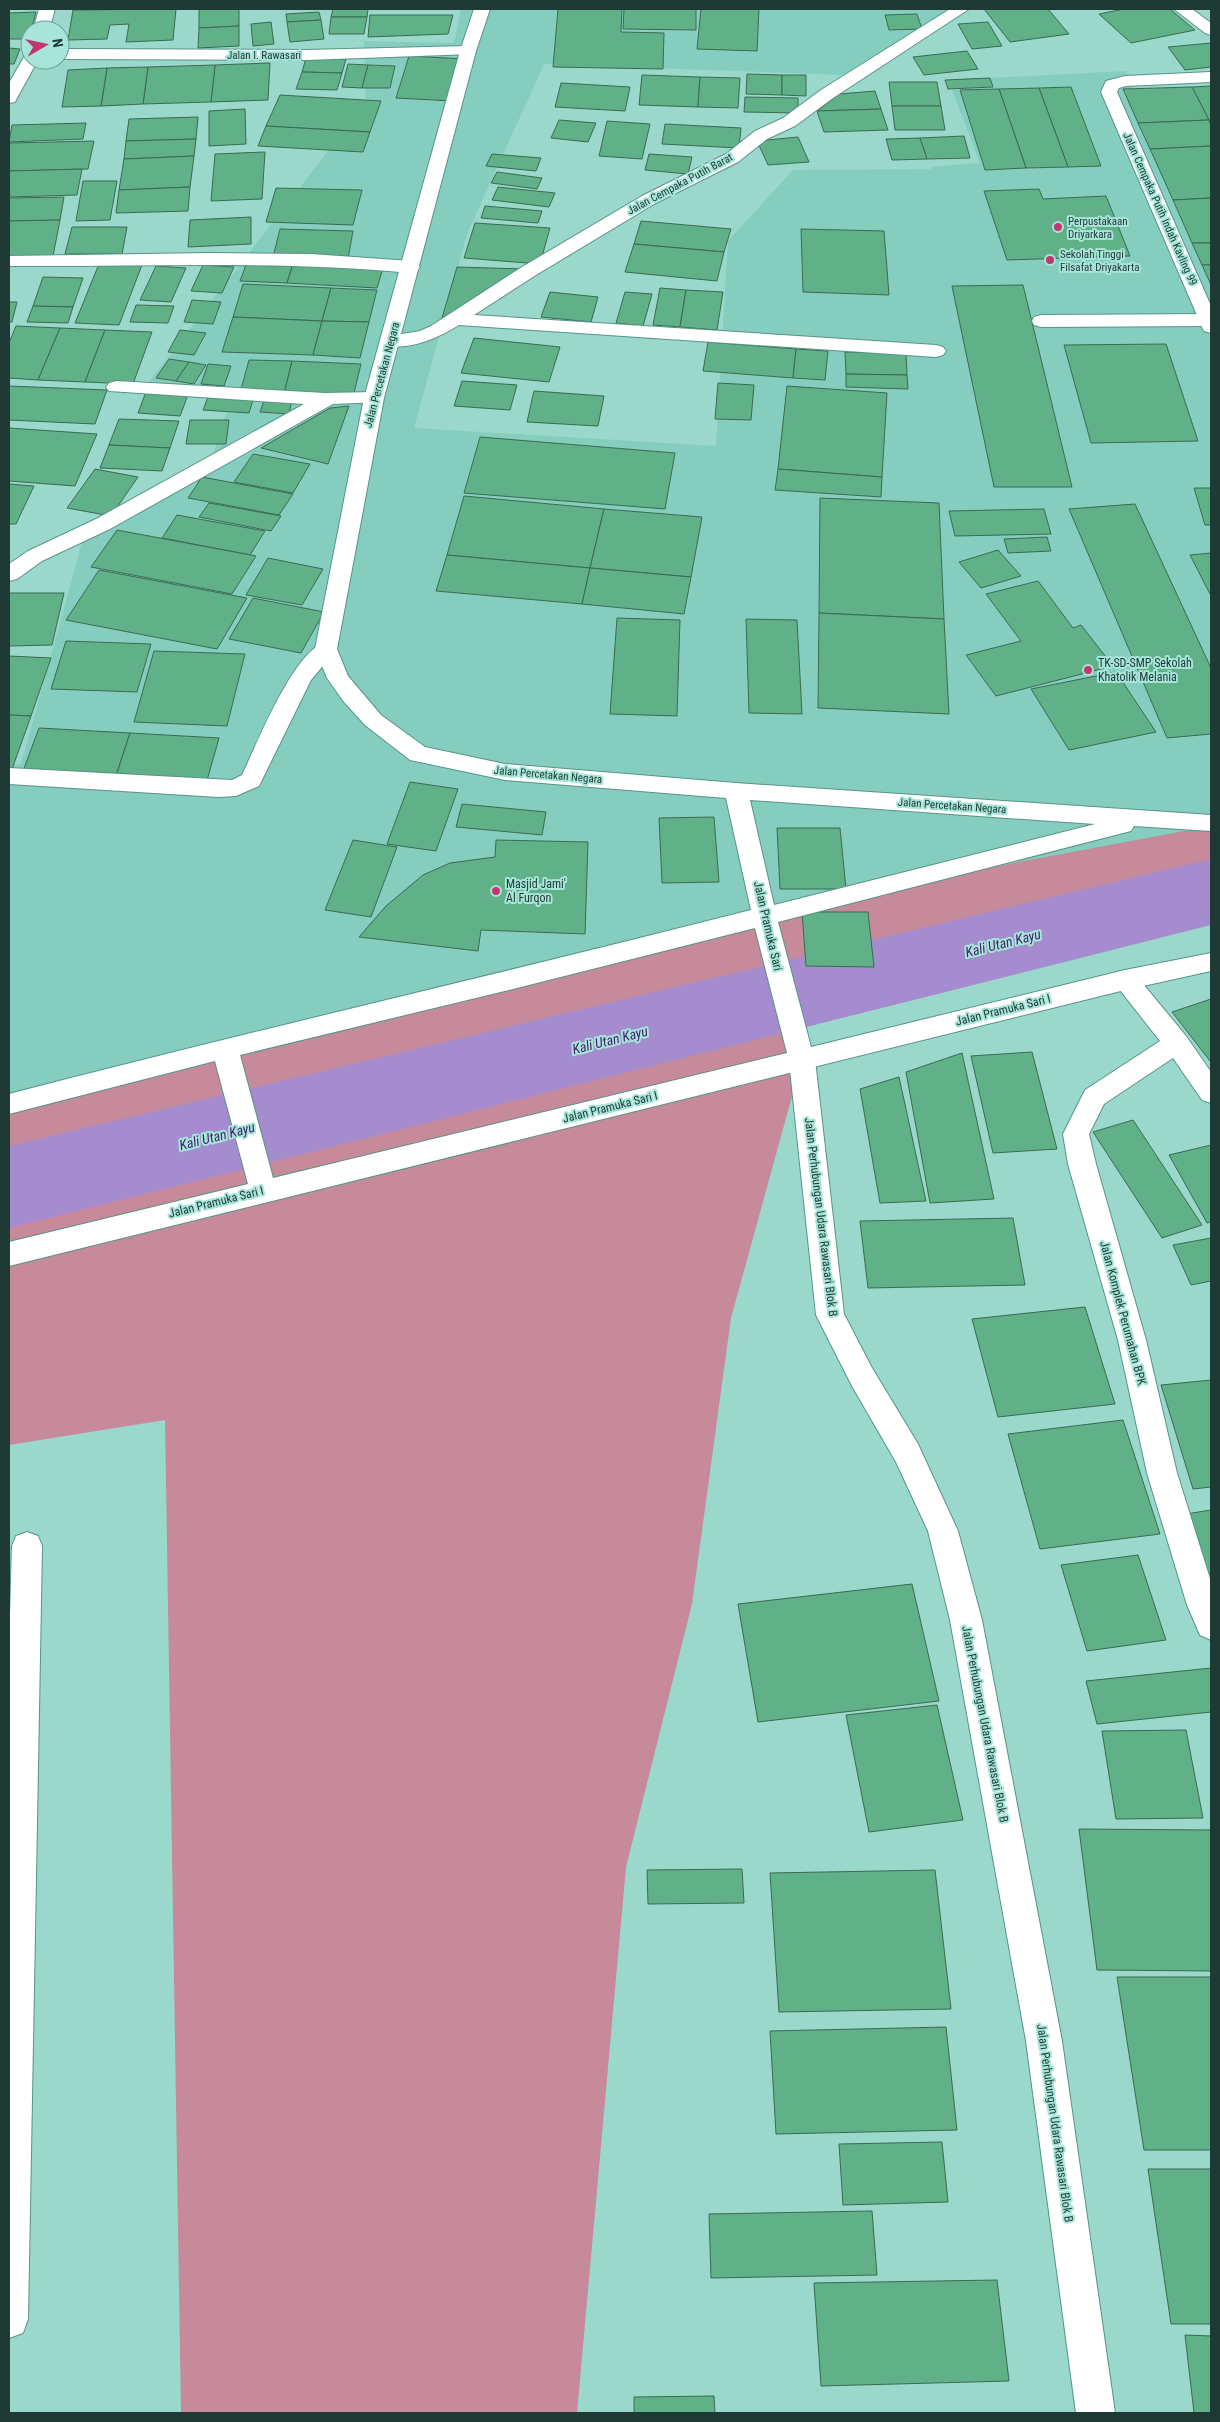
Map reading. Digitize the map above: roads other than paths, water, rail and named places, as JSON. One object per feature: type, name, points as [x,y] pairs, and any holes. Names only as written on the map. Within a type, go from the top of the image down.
[{"type":"street","name":"Jalan Percetakan Negara","points":[[482,9],[468,51],[391,341],[374,398],[326,650],[338,678],[352,697],[373,720],[418,754],[504,772],[736,791],[1211,823]]},
{"type":"street","name":"Jalan Cempaka Putih Barat","points":[[391,341],[425,336],[648,200],[732,158],[761,135],[789,122],[827,94],[961,9]]},
{"type":"street","points":[[1182,9],[1211,30]]},
{"type":"street","name":"Jalan I. Rawasari","points":[[70,54],[306,55],[468,51]]},
{"type":"street","points":[[9,98],[24,70]]},
{"type":"street","name":"Jalan Cempaka Putih Indah Kavling 99","points":[[1210,323],[1109,92],[1112,85],[1125,80],[1211,77]]},
{"type":"street","points":[[9,262],[226,258],[411,267]]},
{"type":"street","points":[[454,319],[936,350]]},
{"type":"street","points":[[1041,321],[1210,323]]},
{"type":"street","points":[[116,387],[326,399],[374,398]]},
{"type":"street","points":[[9,574],[35,556],[103,524],[326,399]]},
{"type":"street","points":[[9,554],[35,556]]},
{"type":"street","points":[[9,776],[218,789],[236,788],[251,780],[301,676],[326,650]]},
{"type":"street","name":"Jalan Pramuka Sari","points":[[736,791],[766,915],[772,953],[799,1049]]},
{"type":"street","points":[[9,1104],[228,1056],[521,978],[1144,819]]},
{"type":"street","name":"Jalan Pramuka Sari I","points":[[9,1254],[261,1182],[799,1049],[1211,962]]},
{"type":"street","points":[[1125,980],[1177,1044],[1211,1093]]},
{"type":"street","name":"Jalan Komplek Perumahan BPK","points":[[1177,1044],[1094,1096],[1076,1134],[1093,1206],[1132,1340],[1162,1473],[1211,1625]]},
{"type":"street","name":"Jalan Perhubungan Udara Rawasari Blok B","points":[[799,1049],[830,1315],[862,1377],[907,1453],[944,1531],[966,1620],[1044,2041],[1096,2413]]},
{"type":"street","points":[[228,1056],[261,1182]]},
{"type":"street","points":[[9,2319],[27,1546]]},
{"type":"waterway","name":"Kali Utan Kayu","points":[[9,1187],[1211,892]]},
{"type":"place","name":"Perpustakaan Driyarkara","points":[[1058,227]]},
{"type":"place","name":"Sekolah Tinggi Filsafat Driyakarta","points":[[1050,260]]},
{"type":"place","name":"TK-SD-SMP Sekolah Khatolik Melania","points":[[1088,670]]},
{"type":"place","name":"Masjid Jami' Al Furqon","points":[[496,891]]}]
